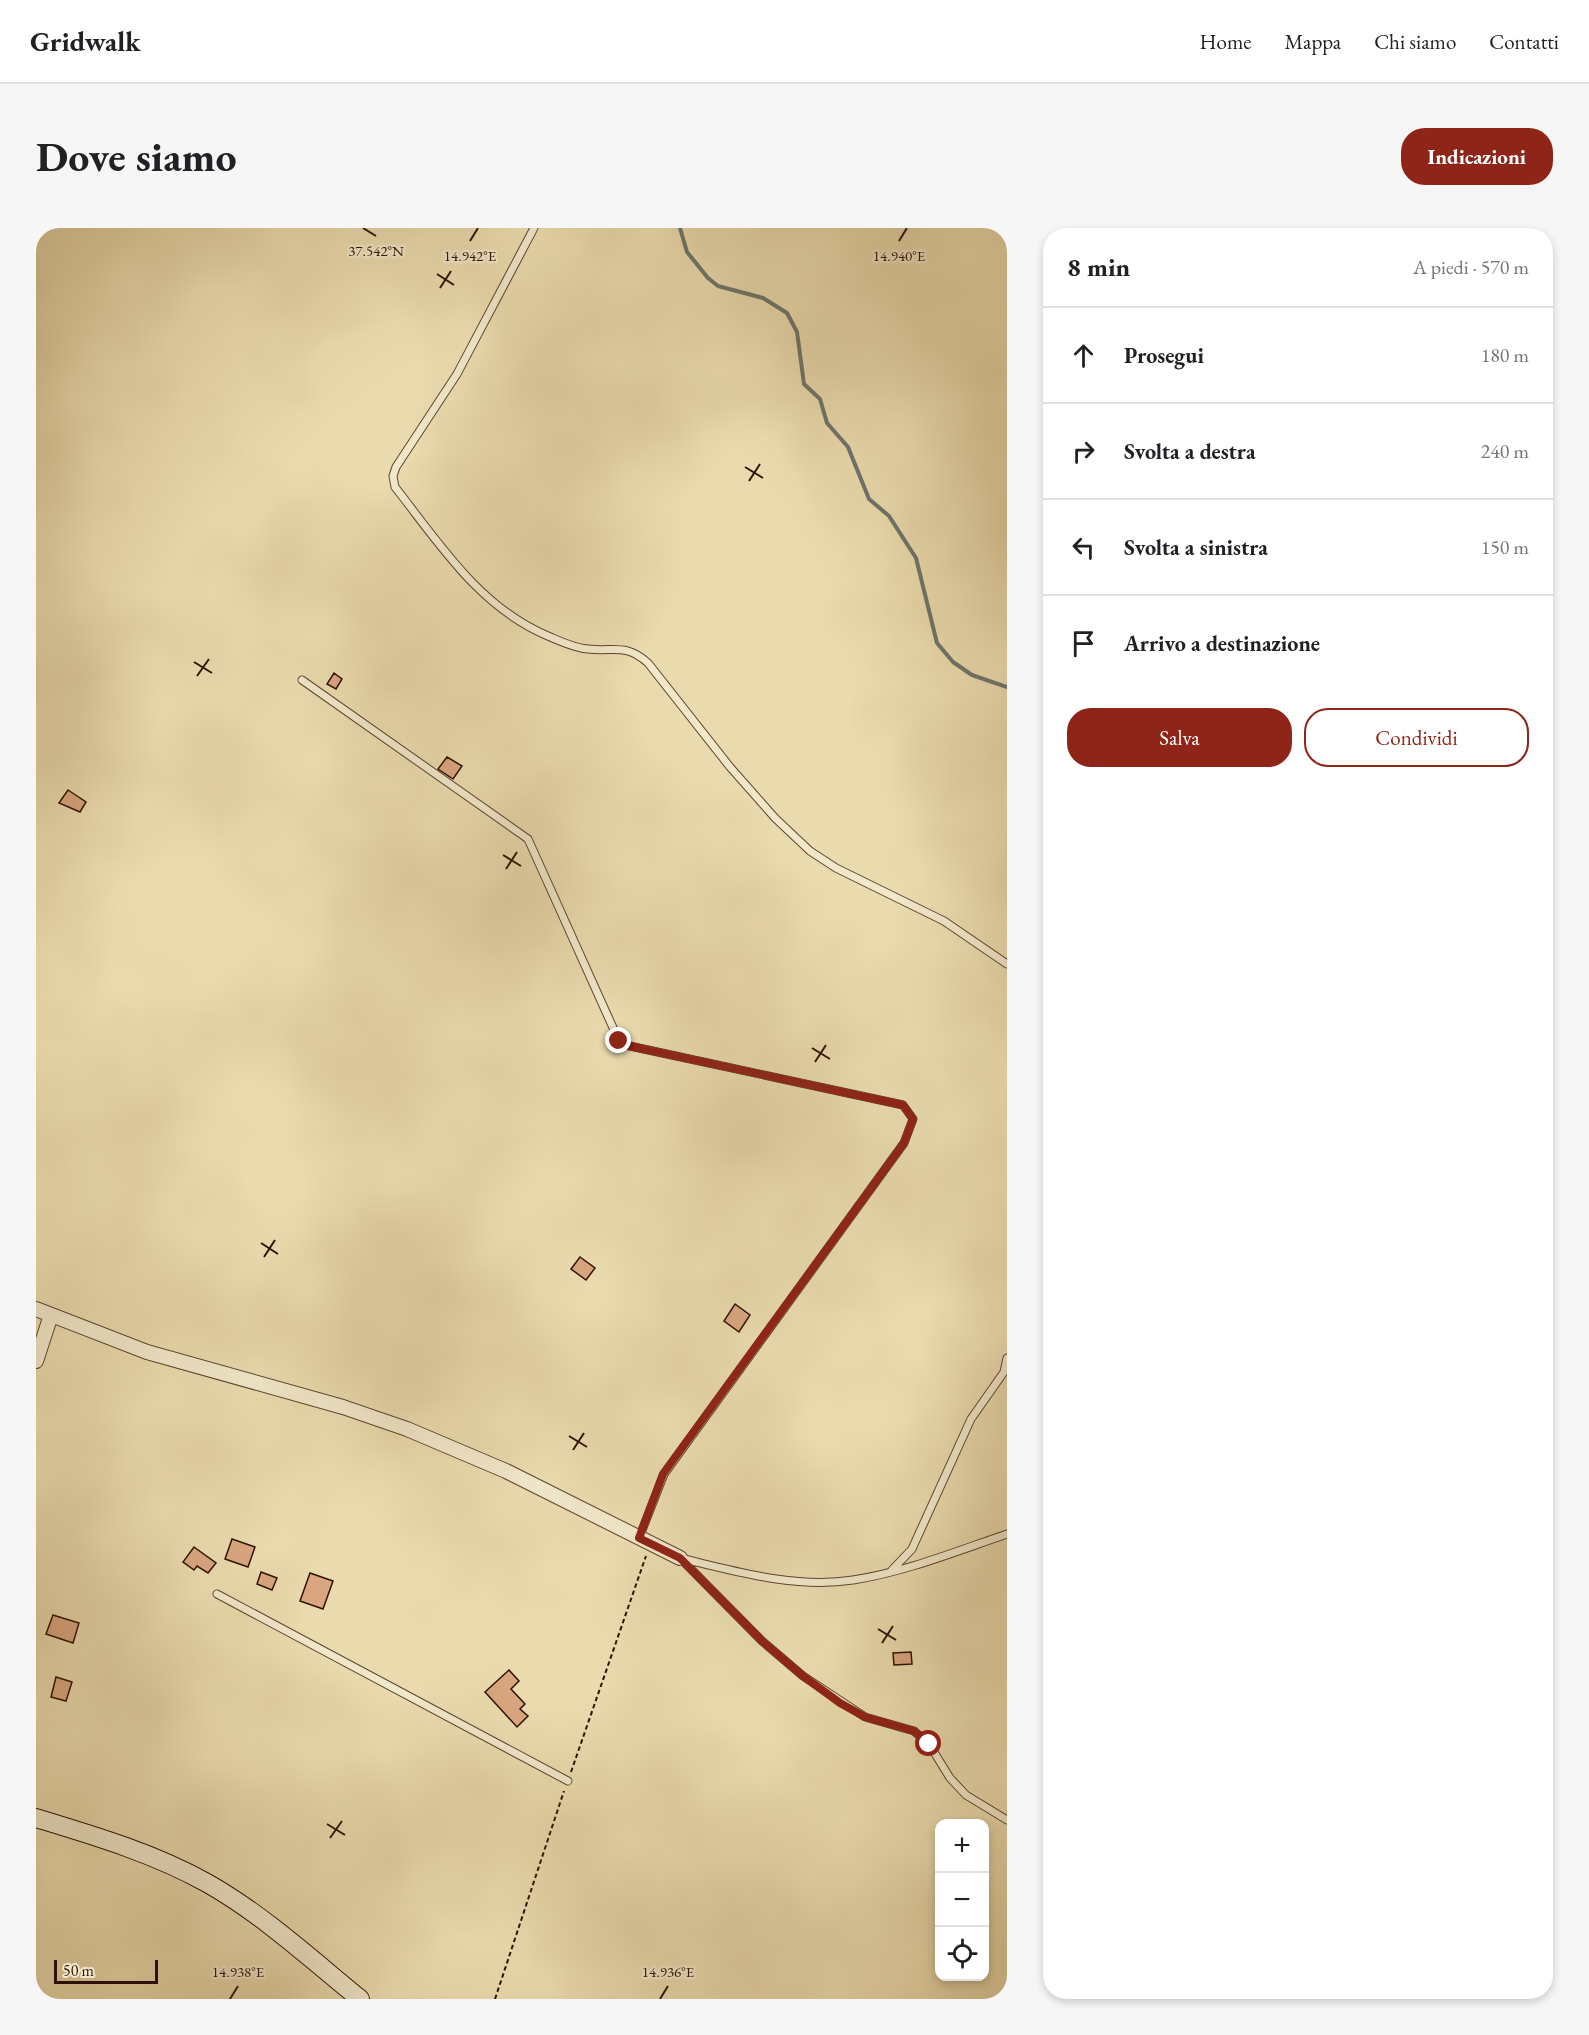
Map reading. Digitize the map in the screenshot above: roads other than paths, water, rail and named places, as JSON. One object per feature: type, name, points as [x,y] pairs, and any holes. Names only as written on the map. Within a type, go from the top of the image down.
[{"type":"main road","points":[[37,1815],[162,1860],[208,1883],[254,1914],[360,1999]]},
{"type":"street","points":[[36,1309],[192,1366],[343,1407],[407,1429],[506,1471],[680,1558]]},
{"type":"street","points":[[36,1361],[51,1315]]},
{"type":"lane","points":[[534,228],[457,374],[396,467],[393,476],[395,487],[483,595],[545,635],[568,644],[587,649],[625,649],[636,652],[648,663],[730,767],[775,818],[810,851],[836,868],[944,921],[1007,964]]},
{"type":"lane","points":[[302,680],[528,840],[619,1041],[625,1045],[903,1105],[913,1119],[904,1143],[663,1474],[639,1538]]},
{"type":"lane","points":[[890,1572],[912,1549],[971,1419],[1004,1372],[1007,1358]]},
{"type":"lane","points":[[680,1558],[748,1574],[808,1582],[850,1581],[890,1572],[1007,1534]]},
{"type":"lane","points":[[680,1558],[762,1641],[803,1676],[865,1717],[914,1731],[929,1744],[950,1778],[966,1795],[1007,1820]]},
{"type":"lane","points":[[217,1594],[568,1781]]},
{"type":"waterway","points":[[680,228],[687,252],[708,278],[718,286],[763,298],[787,313],[797,332],[804,384],[820,399],[827,423],[848,447],[869,499],[889,516],[916,558],[937,643],[953,662],[972,675],[1007,687]]}]
